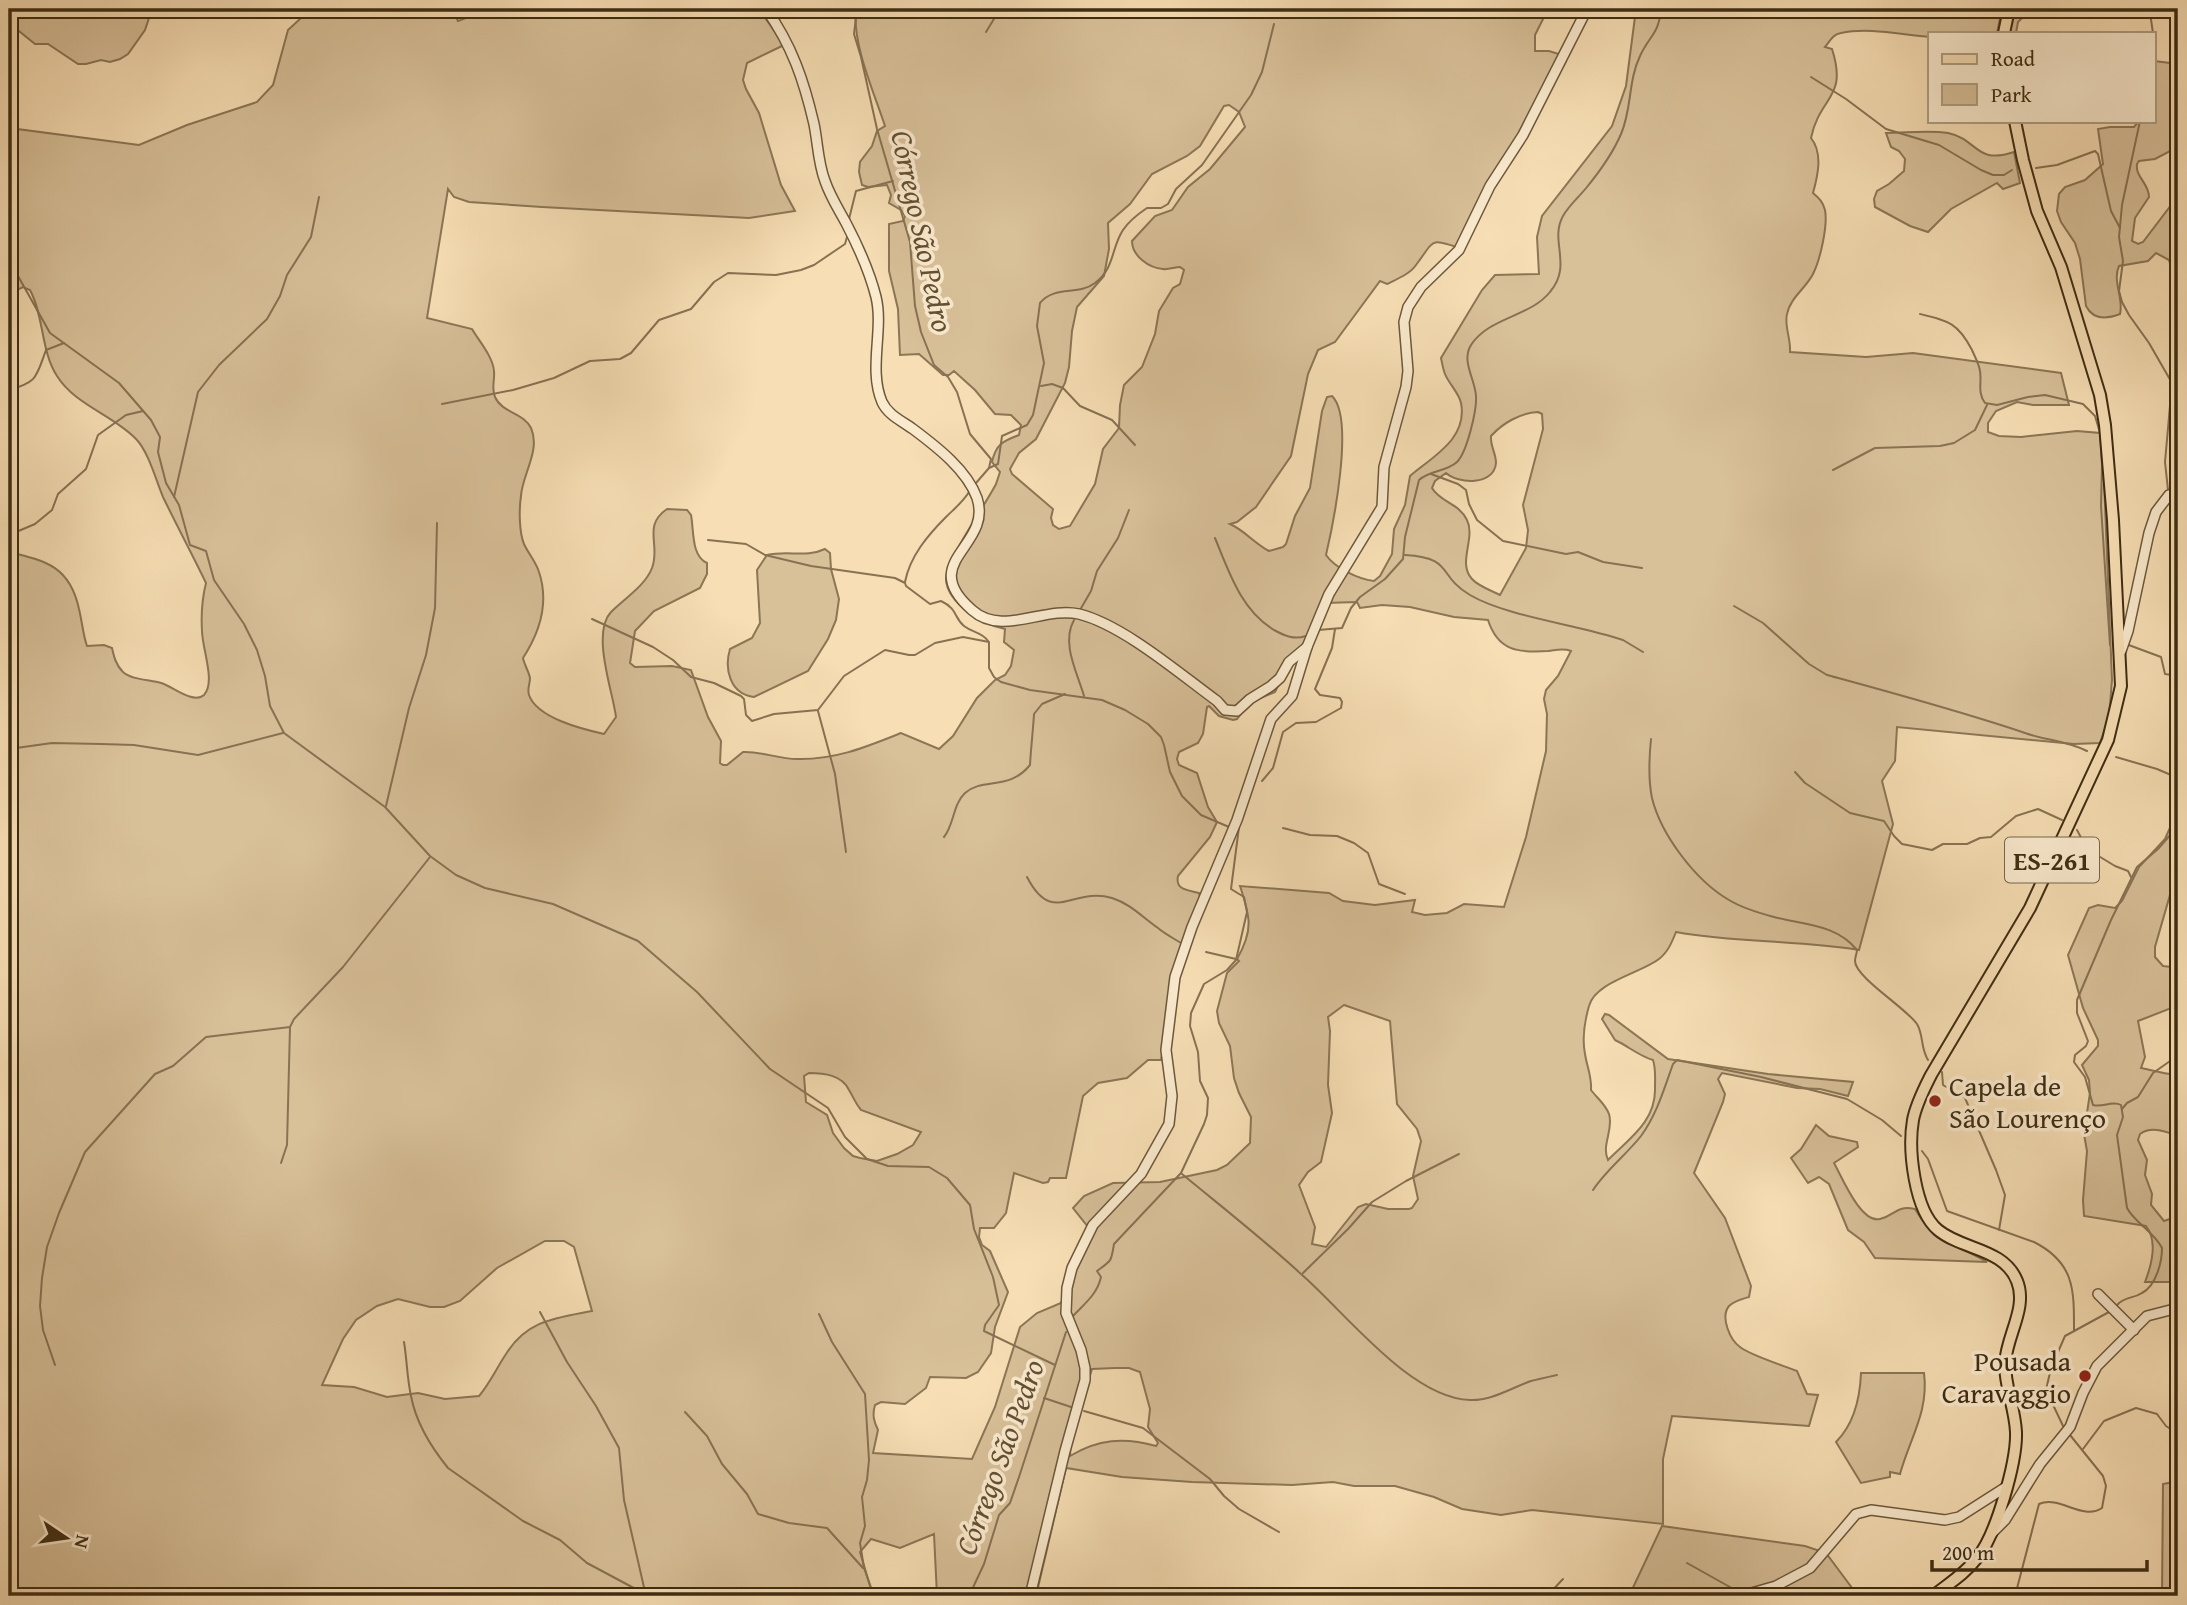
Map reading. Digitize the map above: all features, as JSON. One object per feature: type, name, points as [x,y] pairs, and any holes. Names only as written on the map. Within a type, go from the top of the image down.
[{"type":"main road","points":[[2004,32],[2009,9]]},
{"type":"main road","name":"ES-261","points":[[1933,1596],[1967,1570],[1985,1547],[2006,1487],[2017,1436],[2006,1363],[2020,1294],[2017,1281],[2004,1262],[1939,1231],[1929,1220],[1916,1191],[1913,1118],[1931,1075],[2016,934],[2108,740],[2121,686],[2107,452],[2099,395],[2061,267],[2038,211],[2015,122]]},
{"type":"street","points":[[766,9],[794,54],[815,127],[823,177],[849,228],[876,295],[879,319],[877,379],[881,399],[891,414],[942,452],[962,475],[978,501],[976,530],[953,565],[951,582],[955,591],[973,611],[990,621],[1006,622],[1059,613],[1075,613],[1095,618],[1134,642],[1229,711],[1237,711],[1250,699],[1271,687],[1289,662],[1307,647]]},
{"type":"street","points":[[1030,1596],[1085,1380],[1081,1350],[1066,1314],[1065,1301],[1072,1268],[1093,1225],[1142,1174],[1169,1124],[1172,1096],[1166,1050],[1175,976],[1192,927],[1237,820],[1271,719],[1296,688],[1307,647],[1329,594],[1382,507],[1384,467],[1406,387],[1408,371],[1404,322],[1408,307],[1421,287],[1459,250],[1490,187],[1523,135],[1587,9]]},
{"type":"street","points":[[2121,652],[2156,512],[2169,495],[2178,492]]},
{"type":"street","points":[[2098,1294],[2134,1330]]},
{"type":"street","points":[[1992,1533],[2005,1520],[2034,1473],[2070,1427],[2097,1366],[2147,1316],[2178,1308]]},
{"type":"street","points":[[1741,1596],[1776,1586],[1810,1568],[1856,1514],[1871,1510],[1945,1520],[1959,1517],[2006,1487]]},
{"type":"green space","points":[[9,9],[151,9],[151,12],[145,30],[128,54],[110,62],[101,60],[78,64],[48,44],[35,44],[9,23]]},
{"type":"green space","points":[[266,9],[443,9],[453,12],[458,21],[466,18],[468,9],[759,9],[784,45],[747,63],[743,80],[759,113],[781,185],[795,211],[749,218],[542,207],[469,202],[454,197],[448,189],[427,318],[472,329],[493,366],[495,397],[531,428],[534,445],[522,488],[520,527],[522,539],[538,568],[543,594],[538,627],[523,658],[530,678],[528,693],[534,703],[561,721],[604,734],[616,717],[603,648],[605,622],[611,612],[640,586],[649,574],[654,560],[655,522],[660,515],[667,509],[687,510],[691,515],[698,555],[707,563],[707,574],[700,588],[654,611],[635,631],[630,663],[635,667],[672,666],[691,670],[708,717],[721,741],[720,763],[727,765],[743,752],[790,759],[837,755],[901,733],[939,749],[953,736],[977,698],[995,680],[1005,675],[1011,666],[1014,650],[1004,642],[1005,629],[985,622],[959,604],[950,592],[946,579],[952,559],[996,484],[1000,472],[992,462],[996,451],[1004,441],[1019,435],[1021,425],[1011,415],[995,414],[954,371],[943,375],[919,354],[900,355],[898,309],[889,271],[889,224],[903,221],[905,216],[901,210],[889,203],[891,195],[887,185],[862,185],[860,162],[872,146],[877,131],[885,126],[857,37],[856,9],[1548,9],[1535,35],[1535,51],[1549,51],[1565,56],[1566,61],[1533,119],[1493,177],[1462,249],[1434,243],[1407,274],[1387,284],[1380,281],[1335,342],[1318,350],[1308,374],[1291,456],[1256,507],[1237,522],[1230,524],[1269,551],[1286,544],[1295,516],[1310,488],[1322,411],[1327,397],[1332,396],[1339,408],[1342,448],[1337,497],[1326,555],[1347,572],[1374,581],[1380,576],[1392,554],[1394,529],[1405,505],[1410,476],[1446,446],[1459,427],[1461,403],[1445,374],[1441,358],[1482,290],[1495,275],[1539,274],[1537,237],[1542,216],[1612,126],[1626,86],[1636,9],[2002,9],[1997,32],[1928,32],[1928,37],[1852,31],[1836,35],[1825,47],[1832,49],[1837,78],[1835,88],[1820,113],[1811,138],[1818,157],[1813,193],[1825,210],[1824,234],[1813,274],[1791,303],[1786,323],[1790,352],[1866,357],[1913,353],[2061,373],[2069,405],[2017,402],[1996,411],[1988,423],[1988,432],[1999,436],[2021,437],[2077,431],[2100,433],[2112,680],[2109,717],[2100,743],[2074,744],[1897,727],[1895,761],[1882,781],[1893,824],[1859,950],[1676,932],[1659,959],[1600,990],[1589,1006],[1585,1023],[1584,1048],[1591,1090],[1609,1114],[1606,1149],[1608,1160],[1640,1128],[1651,1110],[1655,1074],[1653,1060],[1615,1040],[1602,1019],[1605,1014],[1668,1059],[1768,1074],[1853,1082],[1848,1096],[1722,1073],[1718,1079],[1725,1094],[1723,1102],[1694,1173],[1725,1218],[1751,1286],[1749,1297],[1733,1303],[1726,1311],[1730,1334],[1736,1344],[1745,1350],[1797,1371],[1807,1394],[1818,1395],[1809,1426],[1672,1416],[1663,1459],[1663,1524],[1532,1510],[1501,1515],[1462,1509],[1434,1497],[1395,1486],[1354,1486],[1333,1482],[1292,1485],[1192,1482],[1122,1477],[1066,1468],[1036,1596],[937,1596],[934,1534],[900,1548],[871,1539],[860,1552],[873,1596],[9,1596],[9,552],[45,563],[63,575],[75,595],[87,646],[104,645],[112,648],[117,664],[127,675],[164,684],[195,698],[204,695],[209,674],[202,625],[206,583],[163,497],[144,451],[127,431],[74,395],[57,376],[48,356],[35,300],[30,290],[23,287],[9,294],[9,128],[139,145],[187,125],[257,102],[273,85],[288,30],[300,19],[291,14],[268,13]],"holes":[[[1229,105],[1239,112],[1245,127],[1210,169],[1188,187],[1172,210],[1155,216],[1132,241],[1135,252],[1147,264],[1167,269],[1180,267],[1184,270],[1180,284],[1173,288],[1159,311],[1155,334],[1142,367],[1124,385],[1119,428],[1103,449],[1095,484],[1070,526],[1059,529],[1053,525],[1053,509],[1012,474],[1010,469],[1019,453],[1036,439],[1065,383],[1077,307],[1104,276],[1109,249],[1108,223],[1130,204],[1152,174],[1200,146],[1224,106]],[[1525,414],[1542,414],[1543,429],[1523,505],[1528,530],[1526,548],[1500,595],[1478,584],[1468,573],[1467,520],[1460,510],[1440,497],[1432,488],[1435,481],[1446,473],[1467,481],[1489,476],[1496,463],[1491,436],[1506,423]],[[1357,602],[1360,608],[1382,605],[1410,607],[1454,617],[1488,620],[1497,638],[1510,648],[1527,651],[1571,651],[1558,676],[1546,690],[1546,751],[1526,837],[1504,907],[1464,904],[1447,913],[1425,915],[1412,912],[1415,900],[1375,905],[1343,901],[1329,893],[1240,886],[1248,915],[1248,931],[1237,959],[1239,961],[1227,973],[1217,1011],[1219,1023],[1230,1046],[1234,1078],[1251,1117],[1250,1143],[1227,1165],[1217,1170],[1160,1182],[1113,1183],[1084,1196],[1073,1208],[1088,1227],[1061,1303],[1037,1313],[1020,1327],[995,1407],[972,1459],[873,1453],[878,1430],[874,1418],[875,1405],[881,1402],[905,1404],[926,1388],[930,1377],[966,1378],[978,1372],[991,1353],[995,1327],[1008,1292],[990,1251],[982,1245],[980,1228],[994,1228],[1006,1213],[1014,1173],[1043,1183],[1050,1178],[1066,1178],[1083,1096],[1098,1083],[1127,1078],[1148,1060],[1161,1060],[1185,939],[1201,901],[1199,893],[1180,887],[1178,876],[1210,837],[1217,822],[1208,807],[1197,773],[1179,765],[1179,752],[1198,743],[1203,734],[1207,707],[1219,716],[1233,720],[1237,719],[1249,703],[1275,692],[1291,660],[1312,640],[1325,603]],[[1344,1005],[1390,1021],[1397,1104],[1417,1129],[1421,1141],[1413,1176],[1418,1199],[1412,1208],[1388,1209],[1366,1204],[1358,1207],[1326,1247],[1312,1244],[1315,1227],[1299,1185],[1308,1172],[1321,1162],[1332,1113],[1328,1085],[1328,1017]],[[809,1073],[832,1076],[846,1085],[861,1110],[921,1132],[913,1145],[897,1154],[877,1161],[853,1156],[833,1133],[827,1115],[806,1102],[804,1076]],[[545,1241],[564,1241],[574,1247],[592,1311],[543,1322],[523,1334],[506,1354],[479,1396],[445,1399],[418,1393],[387,1397],[354,1387],[322,1385],[343,1339],[356,1320],[377,1306],[398,1299],[430,1307],[444,1307],[460,1301],[497,1268]],[[1129,1368],[1140,1372],[1150,1409],[1148,1427],[1158,1443],[1156,1446],[1133,1441],[1112,1441],[1091,1446],[1070,1456],[1071,1439],[1092,1369]]]},
{"type":"green space","points":[[2015,9],[2031,9],[2018,22],[2016,32],[2010,32]]},
{"type":"green space","points":[[2156,61],[2178,64],[2178,147],[2155,159],[2139,161],[2137,164],[2138,173],[2149,197],[2135,218],[2132,241],[2138,244],[2143,242],[2178,196],[2178,259],[2171,267],[2169,260],[2156,253],[2148,261],[2119,266],[2117,278],[2120,314],[2101,317],[2092,314],[2086,306],[2080,259],[2075,243],[2057,211],[2059,194],[2065,187],[2085,180],[2103,164],[2098,129],[2134,127],[2138,122],[2156,122]]},
{"type":"green space","points":[[1886,133],[1948,133],[1958,136],[1984,153],[2001,155],[2014,152],[2020,183],[2003,189],[1997,183],[1951,209],[1928,232],[1910,226],[1875,207],[1877,191],[1904,171],[1905,159],[1899,151],[1891,147]]},
{"type":"green space","points":[[825,549],[830,553],[839,599],[836,620],[828,639],[808,671],[754,697],[739,691],[731,679],[728,657],[730,649],[752,638],[760,623],[757,570],[767,555],[811,553]]},
{"type":"green space","points":[[2178,818],[2178,877],[2172,888],[2155,947],[2155,957],[2163,966],[2171,967],[2178,960],[2178,1001],[2169,1009],[2138,1021],[2145,1057],[2141,1068],[2178,1074],[2178,1137],[2154,1130],[2140,1134],[2138,1140],[2147,1160],[2145,1175],[2152,1194],[2151,1205],[2164,1221],[2178,1216],[2178,1282],[2145,1282],[2153,1246],[2146,1226],[2084,1216],[2087,1151],[2082,1123],[2087,1113],[2090,1093],[2089,1080],[2082,1065],[2098,1046],[2098,1040],[2083,1008],[2068,955],[2089,908],[2098,905],[2115,908],[2122,901],[2139,867],[2165,839],[2173,821]]},
{"type":"green space","points":[[1816,1125],[1829,1136],[1857,1142],[1858,1147],[1834,1163],[1853,1198],[1866,1214],[1873,1219],[1880,1219],[1900,1209],[1915,1209],[1939,1237],[1987,1262],[1875,1258],[1864,1242],[1848,1230],[1829,1184],[1819,1177],[1808,1183],[1791,1158],[1801,1149]]},
{"type":"green space","points":[[1861,1373],[1924,1373],[1925,1387],[1921,1412],[1900,1474],[1890,1472],[1890,1477],[1861,1483],[1836,1442],[1855,1410]]},
{"type":"green space","points":[[2178,1478],[2178,1596],[2162,1596],[2163,1484]]},
{"type":"green space","points":[[1662,1526],[1805,1546],[1826,1553],[1858,1596],[1629,1596]]},
{"type":"waterway","name":"Córrego São Pedro","points":[[857,9],[854,34],[877,129],[910,242],[915,306],[921,332],[934,365],[948,377],[957,392],[970,434],[991,459],[989,468],[976,483]]},
{"type":"waterway","points":[[986,32],[1000,9]]},
{"type":"waterway","points":[[1318,630],[1342,628],[1351,608],[1360,597],[1385,579],[1403,559],[1405,537],[1419,480],[1428,474],[1448,468],[1461,457],[1471,430],[1476,402],[1468,351],[1488,328],[1532,307],[1542,300],[1557,282],[1561,263],[1559,225],[1565,212],[1597,175],[1618,141],[1627,115],[1636,66],[1643,49],[1656,30],[1661,9]]},
{"type":"waterway","points":[[2153,32],[2150,13],[2156,9]]},
{"type":"waterway","points":[[989,468],[998,464],[1002,436],[1027,425],[1033,415],[1044,363],[1037,326],[1040,303],[1053,294],[1081,289],[1095,283],[1106,271],[1119,237],[1128,224],[1147,208],[1161,208],[1168,204],[1176,189],[1202,165],[1251,95],[1262,72],[1274,24]]},
{"type":"waterway","points":[[1811,77],[1886,129],[1939,145],[1993,175],[2004,175],[2012,170]]},
{"type":"waterway","points":[[2140,122],[2122,205],[2119,237],[2123,261],[2119,291],[2129,315],[2172,383],[2165,462],[2168,490]]},
{"type":"waterway","points":[[2036,168],[2057,165],[2095,151],[2098,154],[2111,211],[2120,228]]},
{"type":"waterway","points":[[849,219],[856,191],[893,181]]},
{"type":"waterway","points":[[174,497],[198,392],[219,365],[267,319],[280,296],[287,275],[311,237],[319,197]]},
{"type":"waterway","points":[[442,404],[513,390],[554,378],[590,361],[620,359],[631,353],[659,320],[691,309],[714,282],[728,273],[776,275],[801,270],[814,265],[845,244],[847,237]]},
{"type":"waterway","points":[[9,260],[50,333],[119,383],[151,420],[160,437],[158,452],[166,483],[179,505],[190,545],[206,551],[214,580],[244,624],[257,650],[270,706],[284,733],[385,807],[430,856],[456,875],[485,888],[553,904],[638,941],[697,992],[770,1069],[828,1108],[845,1137],[867,1159],[888,1166],[929,1167],[947,1178],[970,1205],[974,1229],[993,1277],[999,1305],[985,1325],[984,1331],[1055,1365]]},
{"type":"waterway","points":[[1920,314],[1946,321],[1962,334],[1979,366],[1980,391],[1985,403],[1997,405],[2045,395],[2083,404],[2095,416],[2100,433],[2101,506],[2110,645]]},
{"type":"waterway","points":[[9,390],[31,381],[38,372],[46,350],[64,343]]},
{"type":"waterway","points":[[1041,386],[1052,384],[1063,388],[1080,406],[1112,420],[1135,445]]},
{"type":"waterway","points":[[1833,470],[1875,448],[1940,446],[1954,443],[1975,430],[1987,405]]},
{"type":"waterway","points":[[9,535],[35,524],[52,510],[58,494],[86,469],[98,435],[126,415],[143,411]]},
{"type":"waterway","points":[[1431,474],[1458,484],[1466,490],[1477,520],[1503,541],[1566,554],[1578,552],[1603,562],[1642,568]]},
{"type":"waterway","name":"Córrego São Pedro","points":[[905,582],[911,563],[921,547],[969,492]]},
{"type":"waterway","points":[[2170,499],[2178,542]]},
{"type":"waterway","points":[[1080,610],[1091,591],[1097,571],[1118,538],[1129,510]]},
{"type":"waterway","points":[[386,806],[409,708],[426,655],[435,608],[437,523]]},
{"type":"waterway","points":[[1215,538],[1237,589],[1253,612],[1282,634],[1306,636]]},
{"type":"waterway","points":[[708,540],[746,544],[765,555],[811,566],[895,578],[930,604],[941,601],[946,604],[964,626],[988,641]]},
{"type":"waterway","points":[[1405,555],[1421,557],[1439,564],[1459,588],[1484,602],[1519,614],[1623,640],[1643,652]]},
{"type":"waterway","points":[[1734,606],[1763,623],[1809,664],[1827,675],[2087,751]]},
{"type":"waterway","points":[[592,619],[653,647],[673,660],[691,677],[714,683],[741,696],[744,699],[746,715],[752,721],[774,714],[818,710],[844,676],[885,650],[915,655],[935,643],[963,637],[989,642]]},
{"type":"waterway","points":[[1074,620],[1070,629],[1070,648],[1084,696]]},
{"type":"waterway","points":[[1262,781],[1273,768],[1283,732],[1296,723],[1316,722],[1341,708],[1340,698],[1320,695],[1315,689],[1332,648],[1335,629]]},
{"type":"waterway","name":"Córrego São Pedro","points":[[989,643],[989,668],[1001,682],[1030,690],[1102,700],[1148,724],[1161,737],[1170,772],[1182,796],[1201,815],[1229,827]]},
{"type":"waterway","points":[[2126,644],[2161,657],[2165,674],[2178,676]]},
{"type":"waterway","points":[[944,837],[965,793],[972,788],[1014,778],[1030,765],[1034,714],[1042,704],[1065,694]]},
{"type":"waterway","points":[[818,711],[835,774],[846,852]]},
{"type":"waterway","points":[[9,749],[52,743],[134,745],[198,755],[283,733]]},
{"type":"waterway","points":[[1651,739],[1649,769],[1652,798],[1663,827],[1693,869],[1717,892],[1739,905],[1774,917],[1829,930],[1849,941],[1857,950],[1857,968],[1917,1024],[1928,1060]]},
{"type":"waterway","points":[[2116,757],[2178,778]]},
{"type":"waterway","points":[[1795,772],[1805,783],[1850,813],[1884,821],[1902,844],[1932,850],[1943,844],[1967,844],[1980,838],[1991,837],[2016,816],[2038,809],[2062,820]]},
{"type":"waterway","points":[[2117,1305],[2142,1293],[2151,1285],[2159,1267],[2162,1248],[2127,1208],[2117,1135],[2123,1117],[2121,1105],[2093,1105],[2085,1077],[2074,1062],[2075,1055],[2088,1041],[2077,1013],[2077,1000],[2137,867],[2158,849],[2178,826]]},
{"type":"waterway","name":"Córrego São Pedro","points":[[1072,1317],[1096,1289],[1101,1277],[1097,1271],[1110,1260],[1114,1244],[1181,1173],[1204,1124],[1208,1098],[1200,1081],[1198,1052],[1190,1026],[1191,1013],[1204,984],[1227,970],[1236,960],[1247,912],[1244,897],[1231,889],[1239,827]]},
{"type":"waterway","points":[[1283,828],[1310,835],[1337,836],[1354,843],[1368,853],[1379,884],[1405,894]]},
{"type":"waterway","points":[[2077,830],[2087,849],[2128,871],[2131,877]]},
{"type":"waterway","points":[[281,1163],[287,1145],[290,1027],[294,1019],[343,967],[430,857]]},
{"type":"waterway","points":[[1027,877],[1036,892],[1046,900],[1064,902],[1086,897],[1112,898],[1131,907],[1181,943]]},
{"type":"waterway","points":[[9,889],[13,905]]},
{"type":"waterway","points":[[1206,952],[1236,959]]},
{"type":"waterway","points":[[55,1365],[43,1330],[40,1306],[42,1278],[47,1247],[85,1152],[155,1074],[173,1066],[206,1037],[290,1027]]},
{"type":"waterway","points":[[2122,1109],[2138,1097],[2153,1073],[2173,1059],[2178,1040]]},
{"type":"waterway","points":[[1593,1190],[1647,1128],[1677,1060],[1761,1077],[1847,1099],[1882,1120],[1901,1136]]},
{"type":"waterway","points":[[1942,1072],[1943,1085],[1965,1098],[1996,1170],[2005,1195],[1999,1230]]},
{"type":"waterway","points":[[1922,1151],[1928,1159],[1947,1211],[2034,1242],[2058,1259],[2065,1269],[2072,1290],[2074,1331]]},
{"type":"waterway","points":[[1303,1273],[1372,1202],[1459,1154]]},
{"type":"waterway","points":[[1182,1174],[1287,1261],[1380,1350],[1424,1385],[1447,1396],[1478,1400],[1531,1381],[1557,1375]]},
{"type":"waterway","points":[[540,1312],[619,1448],[624,1500],[646,1596]]},
{"type":"waterway","points":[[2064,1428],[2046,1390],[2051,1368],[2065,1336],[2109,1312]]},
{"type":"waterway","points":[[819,1314],[832,1342],[865,1394],[869,1460],[862,1497],[865,1526],[860,1543],[864,1568],[874,1596]]},
{"type":"waterway","name":"Córrego São Pedro","points":[[969,1596],[984,1564],[999,1515],[1010,1503],[1066,1332]]},
{"type":"waterway","points":[[404,1342],[416,1416],[430,1443],[448,1468],[523,1521],[560,1540],[587,1563],[645,1594]]},
{"type":"waterway","points":[[1044,1398],[1071,1407]]},
{"type":"waterway","points":[[2083,1449],[2104,1421],[2136,1408],[2157,1414],[2166,1426],[2178,1434]]},
{"type":"waterway","points":[[1084,1411],[1143,1428],[1210,1479],[1239,1509],[1279,1532]]},
{"type":"waterway","points":[[685,1412],[707,1436],[722,1464],[747,1494],[758,1514],[789,1523],[827,1528],[863,1568]]},
{"type":"waterway","points":[[2015,1596],[2039,1504],[2055,1503],[2087,1512],[2102,1508],[2106,1486],[2103,1476],[2070,1435]]},
{"type":"waterway","points":[[1687,1563],[1737,1591]]},
{"type":"waterway","points":[[1547,1596],[1563,1579]]},
{"type":"place","name":"Capela de São Lourenço","points":[[1935,1101]]},
{"type":"place","name":"Pousada Caravaggio","points":[[2085,1376]]}]
